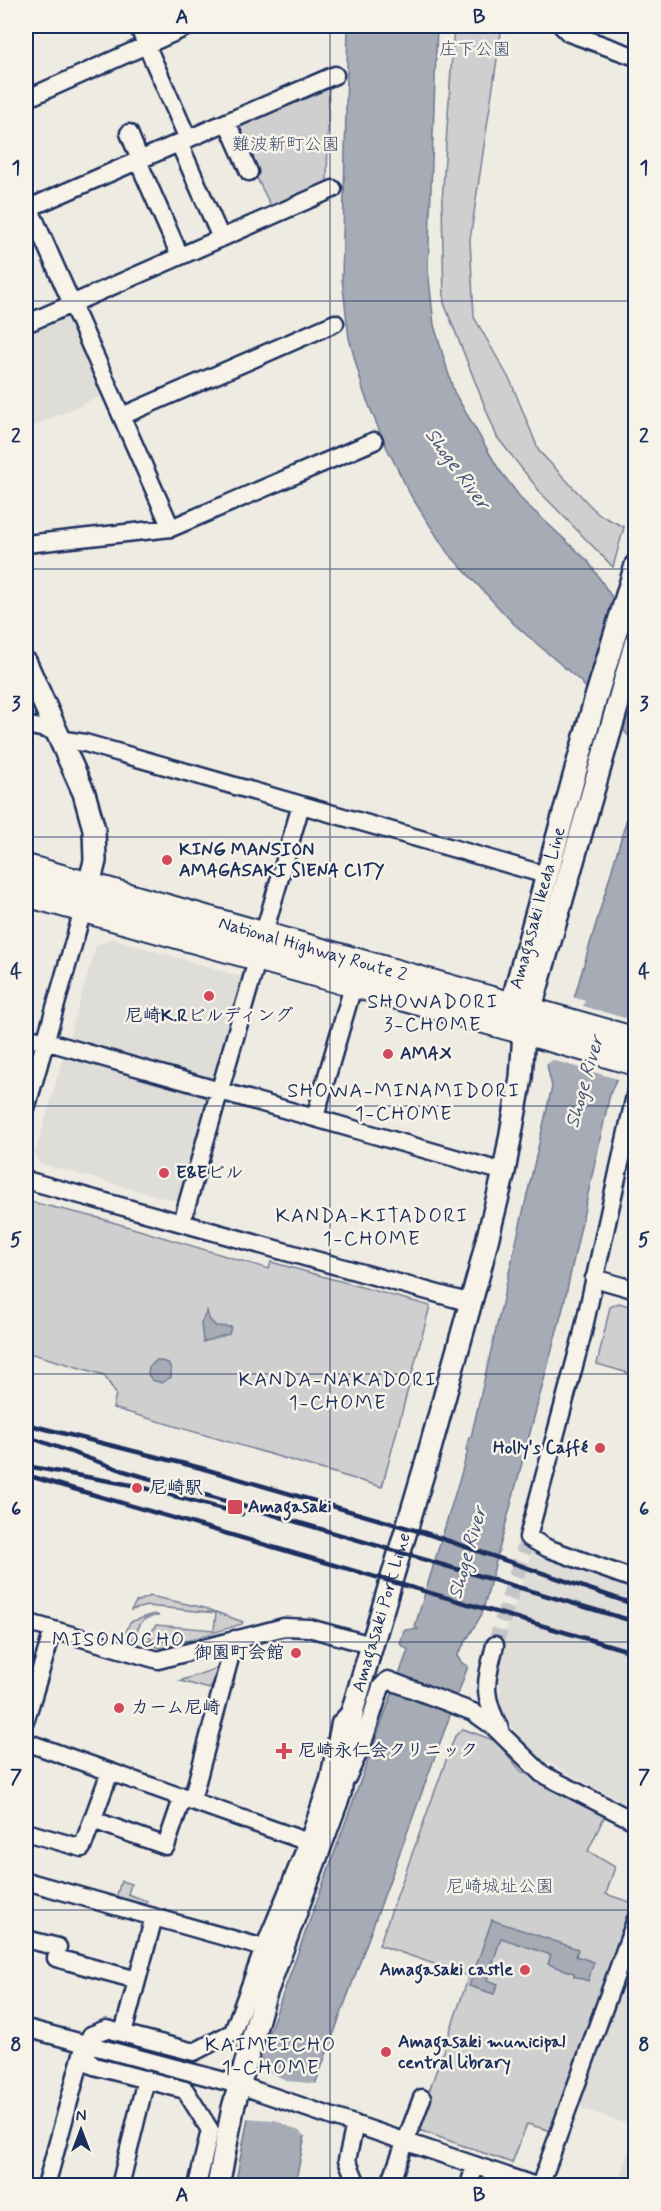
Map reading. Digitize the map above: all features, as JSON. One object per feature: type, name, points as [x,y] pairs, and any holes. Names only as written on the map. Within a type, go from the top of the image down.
[{"type":"highway","name":"National Highway Route 2","points":[[26,868],[86,898],[533,1021],[633,1055]]},
{"type":"highway","name":"National Highway Route 2","points":[[26,893],[86,898]]},
{"type":"highway","name":"National Highway Route 2","points":[[260,947],[354,984],[533,1021]]},
{"type":"main road","name":"Amagasaki Ikeda Line","points":[[533,1021],[546,875],[636,565]]},
{"type":"main road","name":"Amagasaki Ikeda Line","points":[[533,1021],[611,723],[636,641]]},
{"type":"main road","points":[[26,663],[84,793],[94,829],[95,861],[86,898]]},
{"type":"main road","name":"Amagasaki Port Line","points":[[218,2186],[264,1998],[340,1793],[353,1709],[425,1467],[471,1303],[504,1172],[533,1021]]},
{"type":"street","points":[[138,26],[221,238]]},
{"type":"street","points":[[26,99],[189,26]]},
{"type":"street","points":[[562,26],[569,33],[636,57]]},
{"type":"street","points":[[171,528],[27,204],[139,160],[335,75]]},
{"type":"street","points":[[227,122],[249,172]]},
{"type":"street","points":[[129,133],[180,256]]},
{"type":"street","points":[[26,324],[333,189]]},
{"type":"street","points":[[122,416],[335,323]]},
{"type":"street","points":[[26,544],[171,528],[374,441]]},
{"type":"street","points":[[26,725],[546,875]]},
{"type":"street","points":[[182,1222],[301,805]]},
{"type":"street","points":[[26,1109],[86,898]]},
{"type":"street","points":[[315,1117],[354,984]]},
{"type":"street","points":[[26,1038],[45,1041],[504,1172]]},
{"type":"street","points":[[636,1091],[564,1412],[528,1537],[548,1548],[636,1581]]},
{"type":"street","points":[[26,1180],[471,1303]]},
{"type":"street","points":[[594,1278],[636,1290]]},
{"type":"street","points":[[26,1622],[158,1660],[273,1629],[296,1627],[371,1645]]},
{"type":"street","points":[[26,1719],[53,1630]]},
{"type":"street","points":[[93,1820],[166,1846],[188,1798],[235,1639]]},
{"type":"street","points":[[495,1645],[486,1693],[489,1709],[511,1744]]},
{"type":"street","points":[[340,1793],[363,1743],[382,1683],[387,1680],[473,1713],[494,1726],[542,1774],[636,1822]]},
{"type":"street","points":[[46,2186],[84,2047],[91,2035],[106,2029],[194,2052],[233,2032],[264,1948],[308,1842],[329,1779],[340,1723],[353,1709]]},
{"type":"street","points":[[26,1742],[308,1842]]},
{"type":"street","points":[[26,1832],[82,1848],[110,1772]]},
{"type":"street","points":[[26,1881],[264,1948]]},
{"type":"street","points":[[123,2033],[154,1917]]},
{"type":"street","points":[[26,2028],[84,2047],[244,2087],[538,2186],[634,1931]]},
{"type":"street","points":[[26,1939],[137,1980]]},
{"type":"street","points":[[84,2047],[88,2061],[94,2066],[185,2090],[210,2130],[197,2186]]},
{"type":"street","points":[[120,2186],[146,2079]]},
{"type":"street","points":[[389,2186],[422,2098]]},
{"type":"street","points":[[355,2124],[346,2160],[358,2186]]},
{"type":"street","points":[[469,2186],[475,2165]]},
{"type":"shaded area","points":[[64,315],[72,318],[105,394],[26,430],[26,332]]},
{"type":"shaded area","points":[[111,938],[245,978],[184,1198],[176,1201],[39,1163],[35,1154],[96,946]]},
{"type":"shaded area","points":[[534,1546],[635,1593],[635,1809],[540,1758],[520,1738],[504,1715],[500,1699],[499,1652]]},
{"type":"shaded area","points":[[635,1954],[635,2127],[576,2106],[629,1957]]},
{"type":"shaded area","points":[[635,2127],[635,2185],[618,2185]]},
{"type":"green space","name":"庄下公園","points":[[454,26],[502,26],[470,240],[474,317],[511,382],[539,451],[598,514],[624,527],[613,567],[541,493],[497,437],[444,303],[442,202]]},
{"type":"green space","name":"難波新町公園","points":[[329,81],[327,182],[272,208],[230,125]]},
{"type":"green space","points":[[31,1202],[99,1218],[269,1269],[271,1262],[430,1306],[382,1487],[113,1408],[116,1394],[104,1375],[26,1352],[26,1204]]},
{"type":"green space","points":[[619,1303],[635,1308],[635,1375],[597,1364],[610,1307]]},
{"type":"green space","points":[[150,1596],[205,1608],[243,1622],[163,1648],[157,1647],[149,1636],[156,1625],[214,1630],[216,1613],[147,1606],[131,1610],[136,1602]]},
{"type":"green space","points":[[154,1614],[159,1616],[145,1619],[142,1622],[135,1640],[124,1637],[130,1622]]},
{"type":"green space","points":[[220,1667],[210,1689],[180,1681]]},
{"type":"green space","name":"尼崎城址公園","points":[[463,1729],[496,1741],[521,1771],[605,1815],[588,1851],[615,1867],[606,1894],[632,1903],[552,2131],[527,2124],[512,2163],[416,2129],[469,1976],[379,1945],[455,1736]]},
{"type":"green space","points":[[121,1881],[131,1884],[128,1894],[147,1901],[145,1907],[116,1898]]},
{"type":"water","name":"Shoge River","points":[[348,26],[437,26],[428,269],[434,325],[454,392],[498,468],[523,501],[588,561],[635,632],[635,748],[633,741],[580,681],[514,624],[447,552],[411,496],[384,442],[364,393],[349,338],[342,279]]},
{"type":"water","name":"Shoge River","points":[[635,791],[635,1035],[610,1094],[563,1308],[482,1614],[457,1656],[462,1663],[468,1666],[315,2085],[295,2185],[235,2186],[259,2060],[408,1650],[400,1644],[404,1630],[418,1629],[415,1626],[468,1451],[466,1450],[469,1437],[471,1437],[552,1087],[547,1065],[575,995]]},
{"type":"water","points":[[207,1311],[209,1319],[216,1326],[231,1327],[229,1334],[203,1342],[201,1323]]},
{"type":"water","points":[[157,1360],[168,1363],[171,1369],[171,1377],[162,1383],[152,1380],[148,1374],[149,1367]]},
{"type":"water","points":[[492,1920],[578,1949],[576,1956],[594,1962],[588,1981],[574,1976],[574,1973],[548,1964],[551,1955],[501,1938],[487,1980],[498,1984],[494,1994],[469,1986]]},
{"type":"pier","points":[[570,996],[585,1001],[583,1006],[635,1021],[635,1042],[621,1080],[552,1060],[544,1067]]},
{"type":"pier","points":[[257,2062],[267,2071],[288,2081],[319,2084],[308,2139],[299,2131],[275,2120],[245,2118]]},
{"type":"tunnel","points":[[495,1645],[528,1537]]},
{"type":"railway","points":[[26,1424],[201,1468],[425,1533],[636,1605]]},
{"type":"railway","points":[[26,1436],[124,1471],[636,1622]]},
{"type":"railway","points":[[26,1466],[137,1486],[242,1514]]},
{"type":"railway","points":[[26,1475],[636,1653]]},
{"type":"place","name":"KING MANSION AMAGASAKI SIENA CITY","points":[[167,860]]},
{"type":"place","name":"尼崎K.Rビルディング","points":[[209,996]]},
{"type":"place","name":"AMAX","points":[[388,1054]]},
{"type":"place","name":"E&Eビル","points":[[164,1173]]},
{"type":"place","name":"Holly's Caffé","points":[[600,1448]]},
{"type":"place","name":"尼崎駅","points":[[137,1488]]},
{"type":"place","name":"Amagasaki","points":[[235,1507]]},
{"type":"place","name":"御園町会館","points":[[296,1653]]},
{"type":"place","name":"カーム尼崎","points":[[119,1708]]},
{"type":"place","name":"尼崎永仁会クリニック","points":[[284,1751]]},
{"type":"place","name":"Amagasaki castle","points":[[525,1970]]},
{"type":"place","name":"Amagasaki municipal central library","points":[[386,2052]]},
{"type":"district","name":"SHOWADORI 3-CHOME","points":[[433,1014]]},
{"type":"district","name":"SHOWA-MINAMIDORI 1-CHOME","points":[[404,1102]]},
{"type":"district","name":"KANDA-KITADORI 1-CHOME","points":[[372,1228]]},
{"type":"district","name":"KANDA-NAKADORI 1-CHOME","points":[[338,1392]]},
{"type":"district","name":"MISONOCHO","points":[[119,1640]]},
{"type":"district","name":"KAIMEICHO 1-CHOME","points":[[271,2056]]}]
